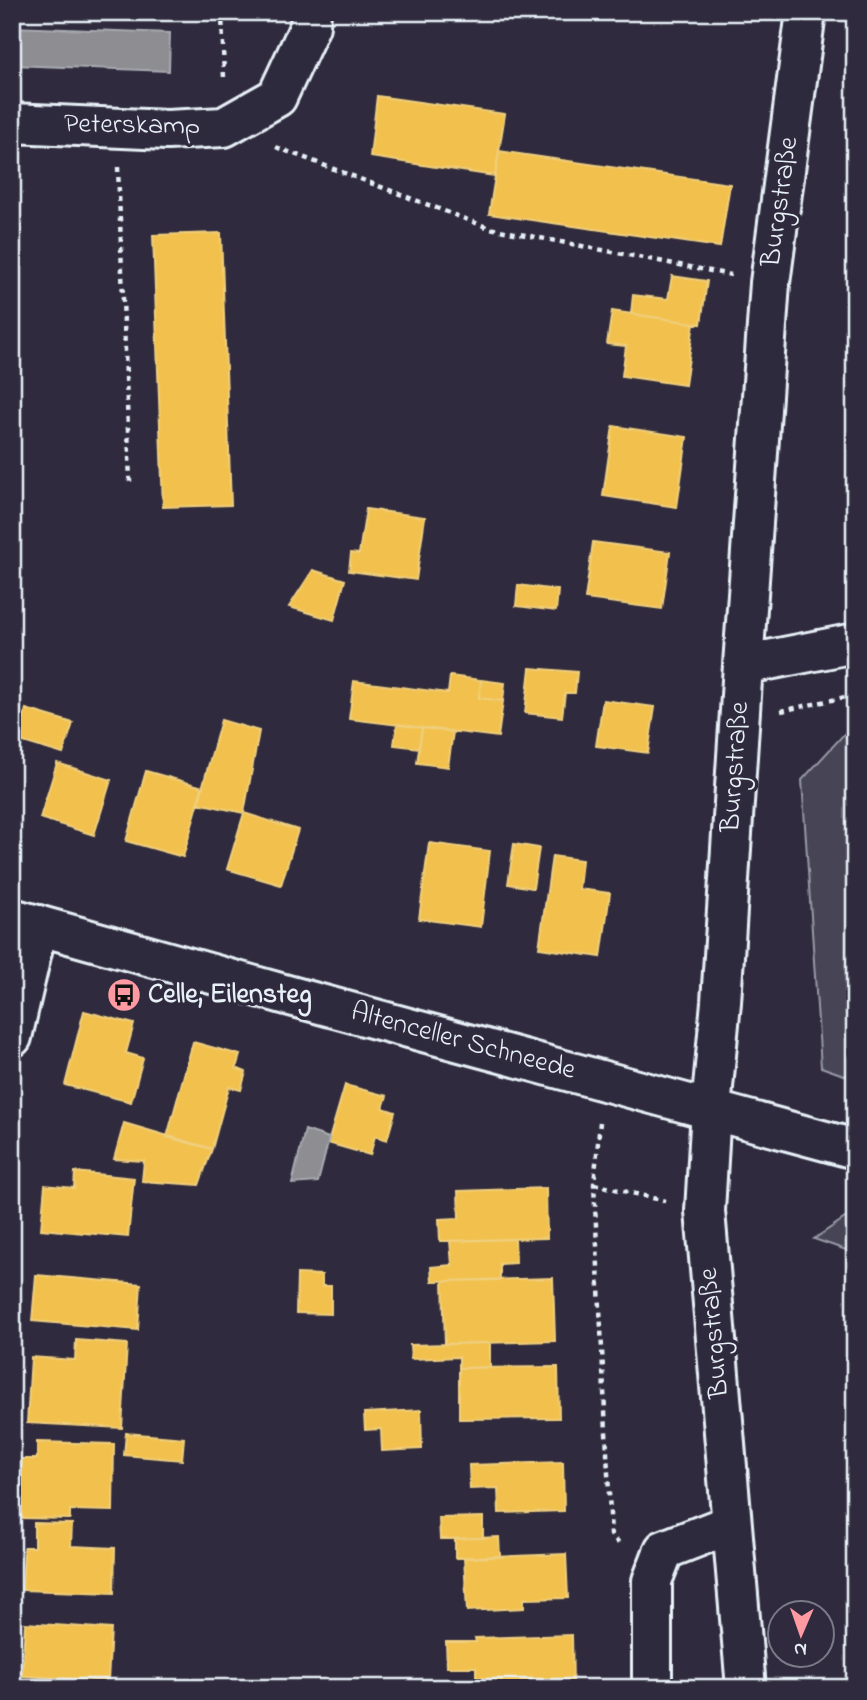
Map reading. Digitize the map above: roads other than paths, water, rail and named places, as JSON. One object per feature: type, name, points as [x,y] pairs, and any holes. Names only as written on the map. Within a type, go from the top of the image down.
[{"type":"street","name":"Peterskamp","points":[[12,123],[167,130],[224,127],[277,97],[310,26],[311,12]]},
{"type":"street","name":"Burgstraße","points":[[746,1688],[705,1211],[770,283],[806,12]]},
{"type":"street","points":[[743,665],[855,643]]},
{"type":"street","points":[[12,1037],[25,921]]},
{"type":"street","name":"Altenceller Schneede","points":[[25,921],[855,1149]]},
{"type":"street","points":[[652,1688],[652,1581],[664,1550],[731,1524]]},
{"type":"place","name":"Celle, Eilensteg","points":[[124,995]]}]
